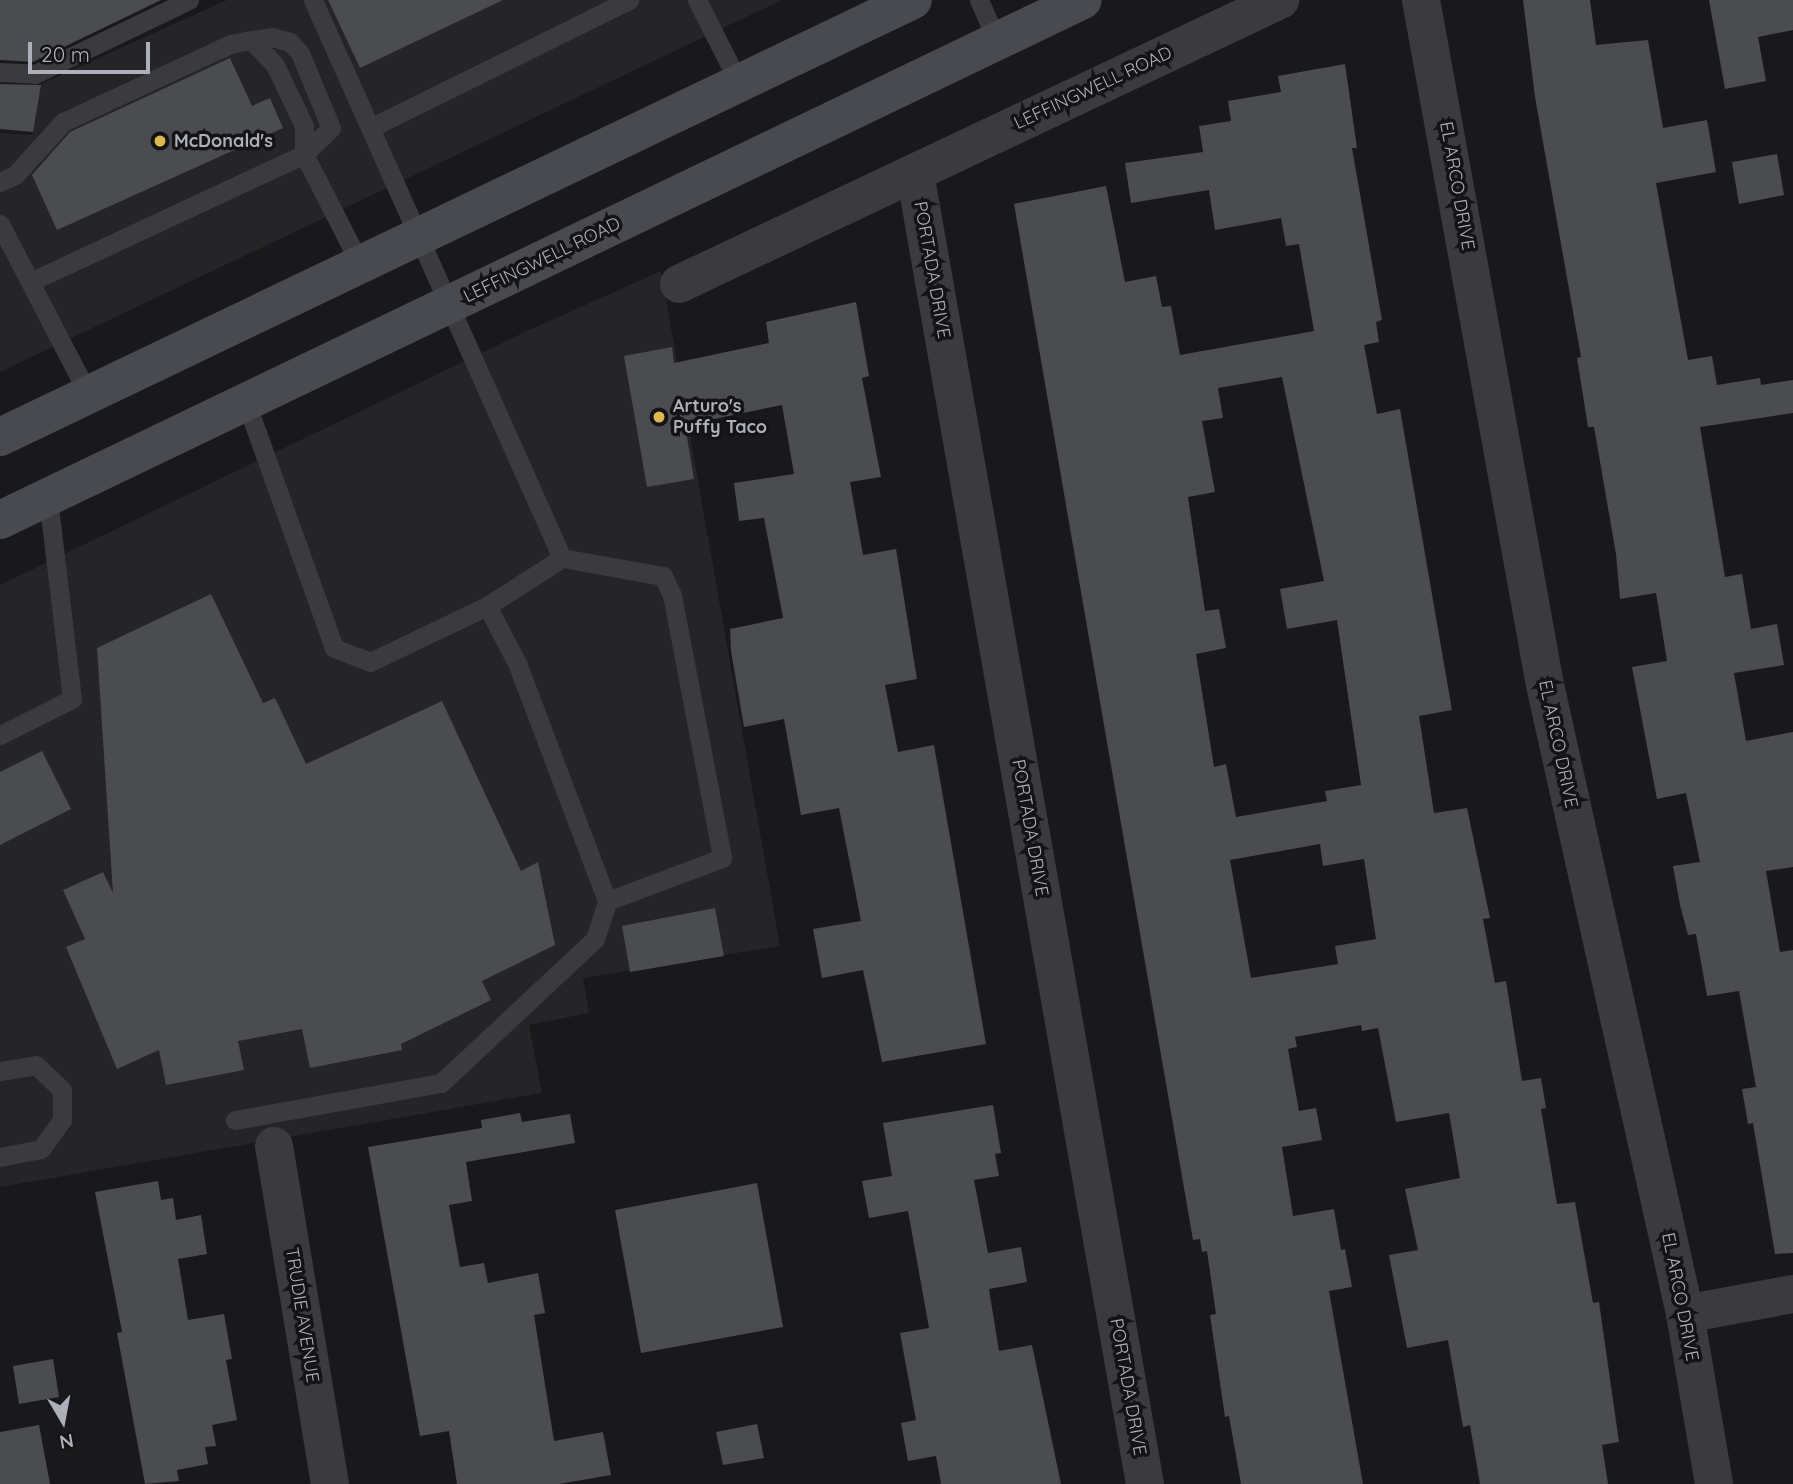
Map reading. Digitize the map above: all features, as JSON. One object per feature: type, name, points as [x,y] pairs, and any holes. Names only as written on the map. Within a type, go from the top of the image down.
[{"type":"main road","points":[[0,437],[913,0]]},
{"type":"main road","name":"LEFFINGWELL ROAD","points":[[0,520],[1083,0]]},
{"type":"street","name":"LEFFINGWELL ROAD","points":[[678,285],[1280,0]]},
{"type":"street","name":"EL ARCO DRIVE","points":[[1421,0],[1545,685],[1685,1314],[1714,1484]]},
{"type":"street","name":"PORTADA DRIVE","points":[[915,173],[1145,1484]]},
{"type":"street","name":"TRUDIE AVENUE","points":[[274,1146],[330,1484]]},
{"type":"street","points":[[1685,1314],[1793,1294]]},
{"type":"lane","points":[[0,72],[35,74],[188,0]]},
{"type":"lane","points":[[313,0],[372,127],[416,237],[562,558]]},
{"type":"lane","points":[[372,127],[629,0]]},
{"type":"lane","points":[[697,0],[739,83]]},
{"type":"lane","points":[[979,0],[997,41]]},
{"type":"lane","points":[[0,182],[15,175],[62,121],[230,44],[251,40],[273,37],[290,42],[300,52],[331,128],[304,154],[30,282]]},
{"type":"lane","points":[[251,40],[275,65],[304,126],[304,154],[360,264]]},
{"type":"lane","points":[[0,223],[88,394]]},
{"type":"lane","points":[[246,402],[334,648],[370,662],[487,606],[562,558],[663,576],[672,595],[722,858],[607,901]]},
{"type":"lane","points":[[0,735],[72,699],[48,497]]},
{"type":"lane","points":[[235,1120],[440,1083],[595,939],[607,901],[518,666],[487,606]]},
{"type":"lane","points":[[0,1071],[36,1065],[62,1090],[62,1120],[41,1149],[0,1157]]},
{"type":"shaded area","points":[[227,0],[782,0],[0,372],[0,133],[32,135],[37,86]]},
{"type":"shaded area","points":[[661,271],[780,946],[583,978],[589,1013],[529,1025],[542,1093],[0,1187],[0,585],[527,331]]},
{"type":"building","points":[[0,0],[161,0],[33,62],[0,60]]},
{"type":"building","points":[[328,0],[503,0],[360,68]]},
{"type":"building","points":[[1523,0],[1590,0],[1596,45],[1648,40],[1663,128],[1707,120],[1716,172],[1656,183],[1688,360],[1712,356],[1717,385],[1760,378],[1761,385],[1793,380],[1793,413],[1700,427],[1725,577],[1742,574],[1751,629],[1777,624],[1784,665],[1734,673],[1746,741],[1793,732],[1793,867],[1766,871],[1780,952],[1793,950],[1793,1253],[1775,1254],[1753,1123],[1748,1124],[1742,1089],[1756,1087],[1739,991],[1707,996],[1696,934],[1688,935],[1680,905],[1673,866],[1700,862],[1686,793],[1657,799],[1632,667],[1667,661],[1656,593],[1620,599],[1616,554],[1594,427],[1588,427],[1577,358],[1581,357],[1535,97]]},
{"type":"building","points":[[1709,0],[1793,0],[1793,30],[1758,37],[1766,81],[1725,89]]},
{"type":"building","name":"McDonald's","points":[[230,58],[252,106],[270,98],[283,128],[57,230],[32,175],[70,132]]},
{"type":"building","points":[[1345,64],[1357,148],[1352,148],[1382,320],[1376,322],[1379,342],[1364,345],[1377,414],[1400,409],[1452,710],[1419,716],[1434,813],[1467,808],[1490,918],[1483,919],[1495,983],[1506,981],[1522,1081],[1541,1078],[1546,1108],[1541,1109],[1557,1204],[1575,1202],[1593,1303],[1599,1302],[1619,1442],[1602,1445],[1608,1484],[1480,1484],[1470,1425],[1463,1427],[1448,1340],[1407,1348],[1389,1255],[1418,1250],[1405,1189],[1460,1178],[1449,1113],[1396,1122],[1378,1028],[1362,1031],[1361,1025],[1295,1037],[1297,1047],[1288,1049],[1299,1111],[1316,1108],[1322,1140],[1282,1147],[1293,1216],[1334,1209],[1341,1250],[1345,1249],[1352,1287],[1329,1291],[1363,1484],[1241,1484],[1229,1416],[1225,1417],[1210,1315],[1216,1314],[1207,1251],[1202,1252],[1200,1239],[1193,1240],[1014,204],[1106,186],[1125,282],[1156,276],[1162,307],[1171,306],[1180,355],[1314,331],[1299,244],[1286,246],[1281,218],[1215,230],[1209,190],[1131,203],[1125,163],[1203,152],[1199,126],[1231,121],[1228,101],[1281,92],[1278,76]],"holes":[[[1282,377],[1324,581],[1280,589],[1287,629],[1337,620],[1361,785],[1325,791],[1327,801],[1236,817],[1226,764],[1214,767],[1196,654],[1226,648],[1219,609],[1205,611],[1188,497],[1215,492],[1202,421],[1223,418],[1218,388]],[[1320,844],[1323,866],[1364,859],[1376,939],[1335,946],[1338,964],[1251,978],[1230,860]]]},
{"type":"building","points":[[0,84],[41,85],[33,132],[0,129]]},
{"type":"building","points":[[1777,154],[1784,195],[1739,204],[1732,162]]},
{"type":"building","points":[[856,302],[869,376],[862,378],[881,477],[850,482],[863,555],[896,549],[917,679],[885,685],[898,752],[934,745],[986,1044],[882,1062],[863,970],[822,978],[813,929],[861,921],[839,808],[801,815],[784,719],[744,727],[731,651],[730,629],[783,618],[764,518],[739,521],[734,483],[794,474],[782,405],[685,425],[694,479],[647,487],[624,356],[672,347],[674,363],[769,343],[766,322]]},
{"type":"building","points":[[211,594],[263,703],[275,698],[306,764],[442,701],[521,871],[538,862],[555,945],[482,981],[491,1000],[401,1044],[402,1050],[310,1068],[302,1029],[238,1041],[244,1070],[166,1085],[159,1050],[117,1069],[66,947],[85,939],[63,890],[103,872],[113,893],[97,648]]},
{"type":"building","points":[[42,751],[71,809],[0,845],[0,772]]},
{"type":"building","points":[[715,908],[724,956],[630,972],[622,926]]},
{"type":"building","points":[[993,1105],[1001,1153],[995,1154],[999,1176],[974,1180],[988,1253],[1021,1247],[1027,1282],[989,1289],[999,1351],[1032,1345],[1061,1484],[941,1484],[936,1456],[908,1461],[901,1423],[916,1420],[900,1333],[929,1328],[908,1211],[869,1218],[862,1181],[892,1176],[883,1123]]},
{"type":"building","points":[[520,1113],[522,1122],[570,1114],[575,1143],[466,1162],[472,1201],[449,1205],[460,1267],[484,1263],[488,1283],[538,1273],[545,1313],[534,1315],[554,1441],[603,1432],[611,1475],[559,1484],[457,1484],[449,1431],[420,1436],[368,1147],[482,1128],[481,1120]]},
{"type":"building","points":[[158,1181],[161,1200],[173,1198],[176,1220],[201,1215],[207,1254],[178,1259],[188,1320],[224,1314],[232,1359],[226,1360],[237,1420],[212,1425],[216,1446],[205,1447],[208,1464],[177,1470],[179,1481],[145,1484],[117,1333],[122,1332],[95,1192]]},
{"type":"building","points":[[757,1183],[783,1327],[641,1353],[615,1210]]},
{"type":"building","points":[[53,1359],[59,1397],[19,1404],[13,1366]]},
{"type":"building","points":[[757,1424],[764,1458],[723,1465],[716,1432]]},
{"type":"building","points":[[39,1425],[50,1484],[0,1484],[0,1432]]},
{"type":"place","name":"McDonald's","points":[[160,141]]},
{"type":"place","name":"Arturo's Puffy Taco","points":[[659,417]]}]
